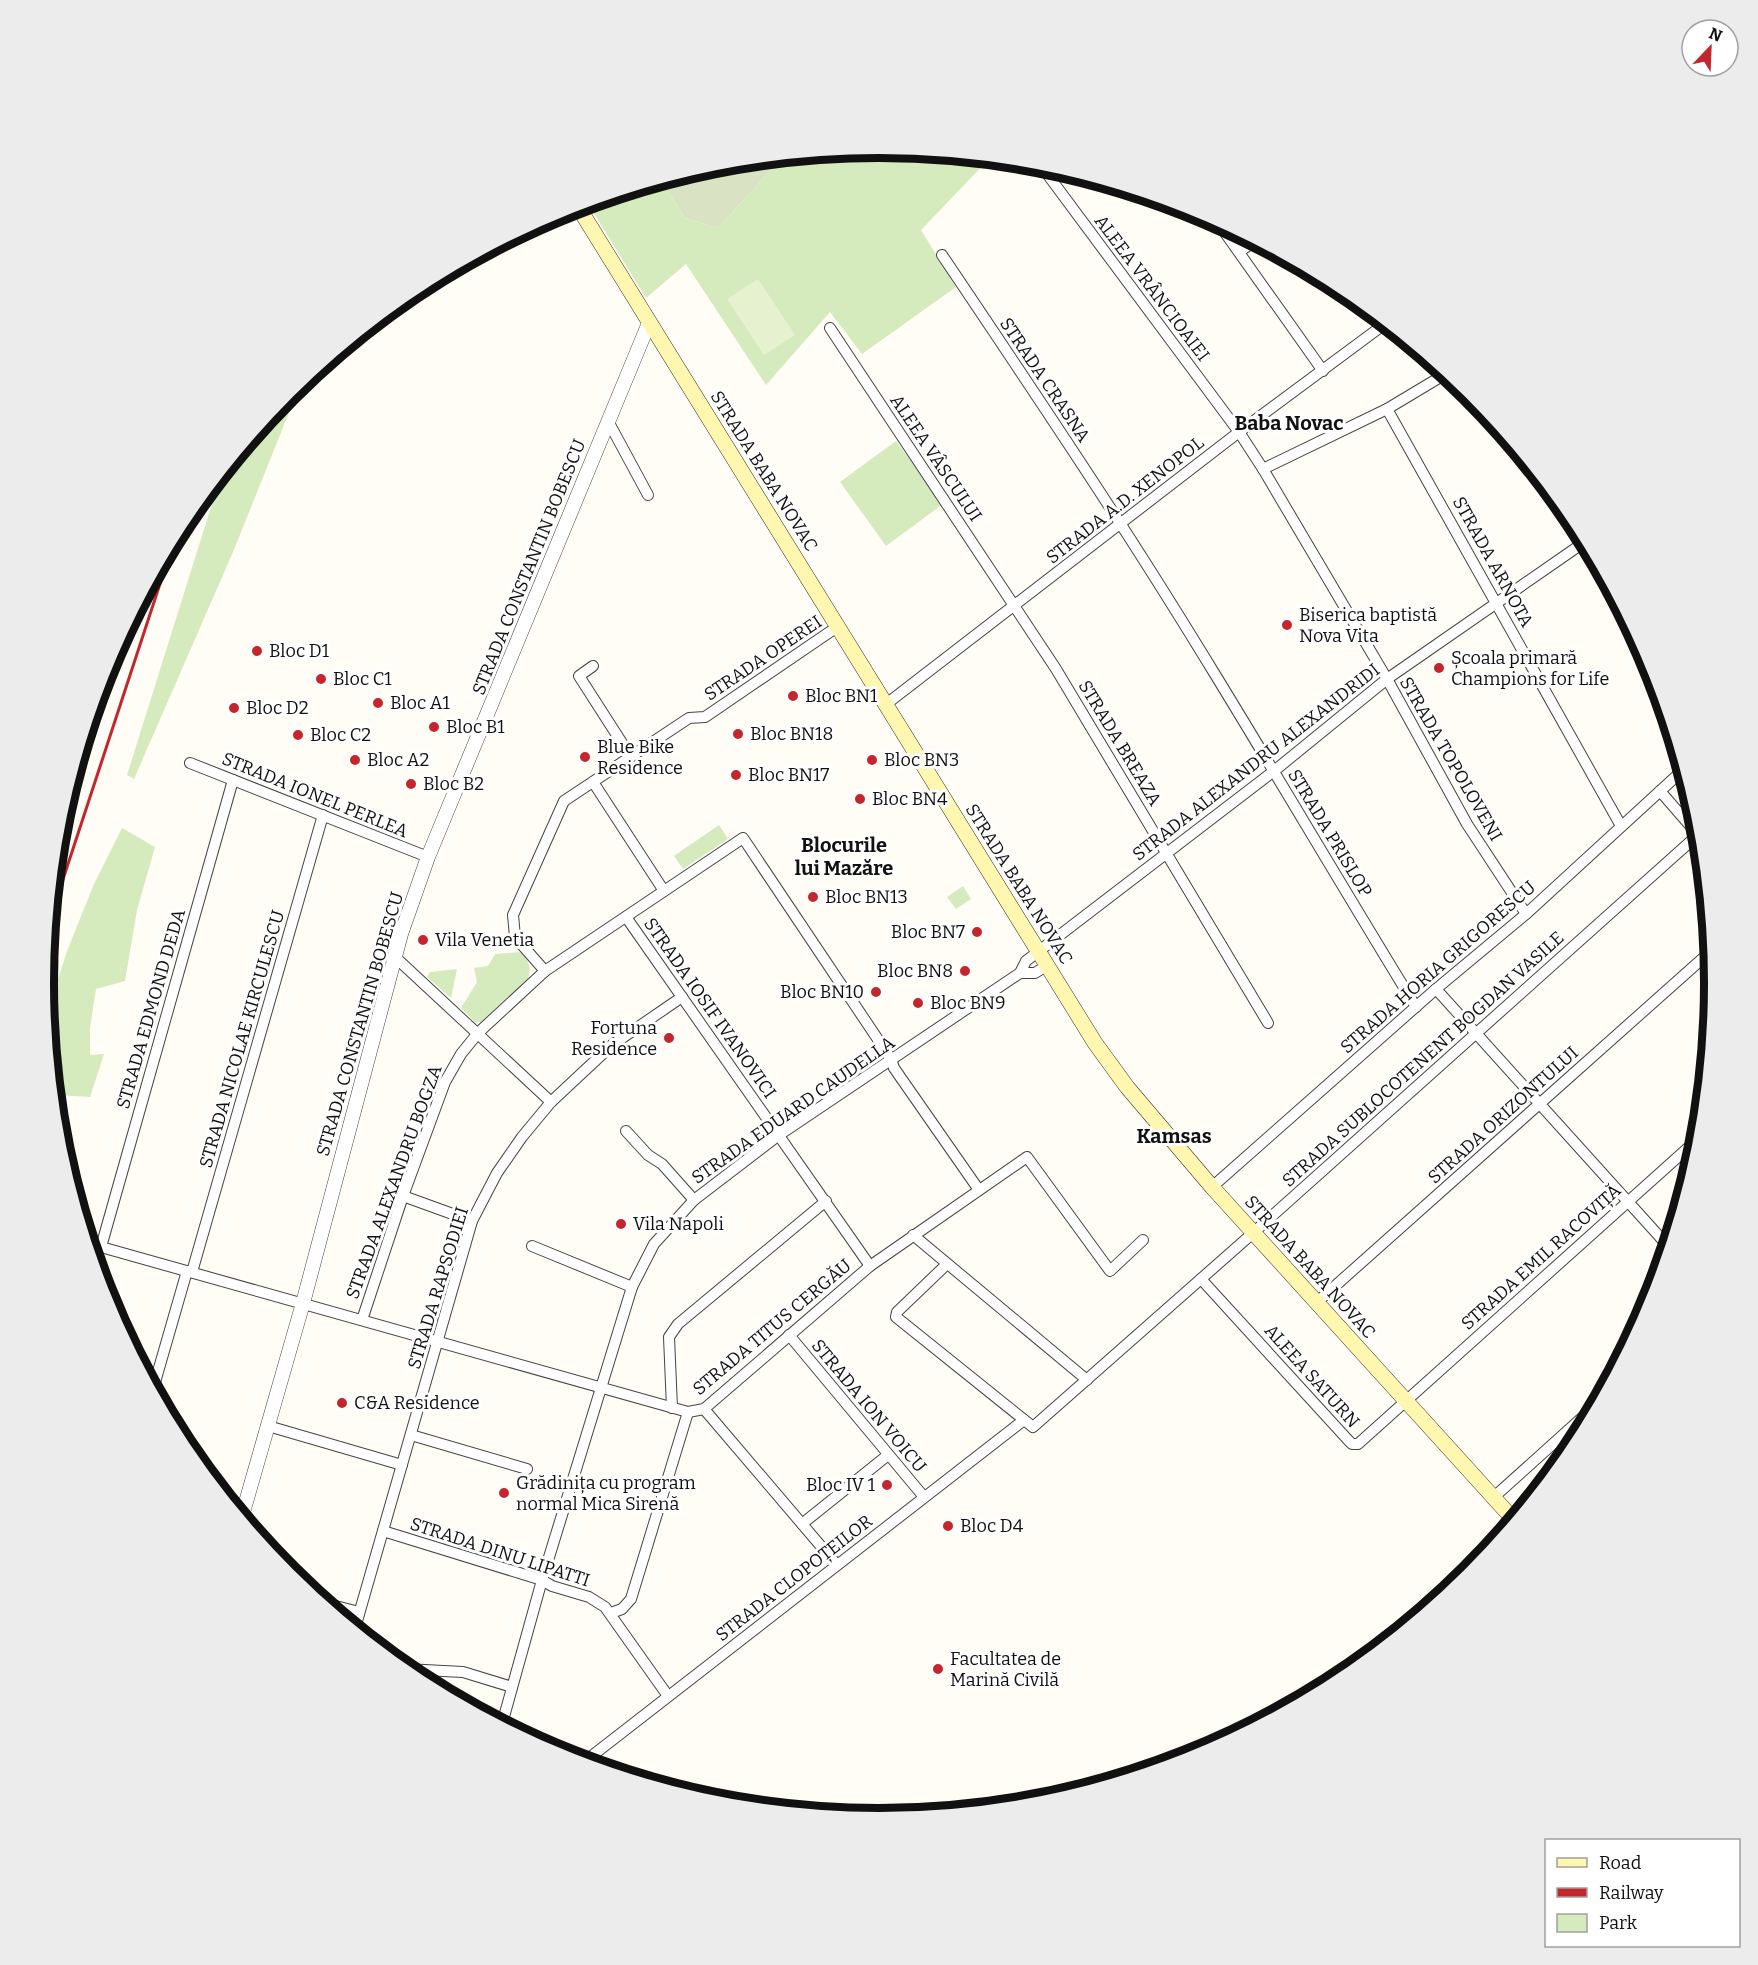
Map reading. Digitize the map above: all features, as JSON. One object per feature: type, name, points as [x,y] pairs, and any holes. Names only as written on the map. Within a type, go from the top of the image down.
[{"type":"main road","name":"STRADA BABA NOVAC","points":[[582,213],[1095,1043],[1127,1087],[1212,1187],[1509,1514]]},
{"type":"street","name":"ALEEA VRÂNCIOAIEI","points":[[1048,175],[1239,432]]},
{"type":"street","points":[[1227,235],[1323,371]]},
{"type":"street","points":[[1239,252],[1249,245]]},
{"type":"street","name":"STRADA CRASNA","points":[[942,255],[1121,523]]},
{"type":"street","name":"STRADA CONSTANTIN BOBESCU","points":[[244,1509],[303,1304],[405,923],[428,857],[649,323]]},
{"type":"street","name":"STRADA A.D. XENOPOL","points":[[885,705],[1239,432],[1380,327]]},
{"type":"street","name":"ALEEA VÂSCULUI","points":[[830,328],[1014,606]]},
{"type":"street","points":[[1263,469],[1387,409],[1439,378]]},
{"type":"street","name":"STRADA ARNOTA","points":[[1387,409],[1621,826]]},
{"type":"street","points":[[608,421],[648,495]]},
{"type":"street","name":"STRADA TOPOLOVENI","points":[[1239,432],[1387,680],[1467,824],[1526,914]]},
{"type":"street","name":"STRADA PRISLOP","points":[[1121,523],[1416,1007]]},
{"type":"street","name":"STRADA ALEXANDRU ALEXANDRIDI","points":[[1038,952],[1274,771],[1387,680],[1578,546]]},
{"type":"street","name":"STRADA BREAZA","points":[[1014,606],[1056,669],[1268,1023]]},
{"type":"street","name":"STRADA OPEREI","points":[[544,971],[515,937],[513,915],[564,801],[689,718],[705,717],[837,627]]},
{"type":"street","points":[[593,666],[579,676],[631,757]]},
{"type":"street","name":"STRADA IONEL PERLEA","points":[[190,763],[428,857]]},
{"type":"street","name":"STRADA HORIA GRIGORESCU","points":[[1212,1187],[1436,989],[1526,914],[1677,775]]},
{"type":"street","name":"STRADA EDMOND DEDA","points":[[190,1272],[101,1247],[233,780]]},
{"type":"street","name":"STRADA IOSIF IVANOVICI","points":[[593,782],[664,891]]},
{"type":"street","points":[[1660,790],[1688,822]]},
{"type":"street","name":"STRADA NICOLAE KIRCULESCU","points":[[156,1379],[190,1272],[323,815]]},
{"type":"street","name":"STRADA ALEXANDRU BOGZA","points":[[362,1320],[403,1196],[445,1082],[461,1054],[478,1033],[544,971],[743,838],[891,1059]]},
{"type":"street","name":"STRADA SUBLOCOTENENT BOGDAN VASILE","points":[[1029,1423],[1087,1380],[1691,842]]},
{"type":"street","name":"STRADA IOSIF IVANOVICI","points":[[626,916],[870,1266]]},
{"type":"street","name":"STRADA EDUARD CAUDELLA","points":[[504,1717],[600,1387],[632,1287],[641,1265],[654,1244],[694,1200],[779,1135],[1020,973],[1026,961],[1038,952]]},
{"type":"street","points":[[395,957],[552,1102]]},
{"type":"street","name":"STRADA ORIZONTULUI","points":[[1316,1303],[1703,958]]},
{"type":"street","name":"STRADA EDUARD CAUDELLA","points":[[1020,973],[1035,973],[1046,966]]},
{"type":"street","points":[[1436,989],[1662,1240]]},
{"type":"street","name":"STRADA RAPSODIEI","points":[[357,1621],[472,1221],[497,1173],[522,1137],[552,1102],[612,1045],[682,997]]},
{"type":"street","points":[[891,1059],[894,1068],[979,1190]]},
{"type":"street","points":[[626,1131],[648,1155],[662,1164],[694,1200]]},
{"type":"street","name":"STRADA EMIL RACOVIȚĂ","points":[[1406,1401],[1687,1149]]},
{"type":"street","name":"STRADA TITUS CERGĂU","points":[[611,1613],[622,1609],[631,1599],[688,1412],[704,1409],[870,1266],[913,1235],[1027,1157],[1110,1271],[1143,1240]]},
{"type":"street","points":[[403,1196],[472,1221]]},
{"type":"street","points":[[672,1408],[669,1337],[678,1324],[826,1201]]},
{"type":"street","points":[[913,1235],[1087,1380]]},
{"type":"street","points":[[532,1246],[632,1287]]},
{"type":"street","points":[[947,1264],[897,1312],[896,1317],[1029,1423]]},
{"type":"street","points":[[190,1272],[688,1412]]},
{"type":"street","name":"ALEEA SATURN","points":[[1201,1279],[1352,1444],[1358,1444],[1406,1401]]},
{"type":"street","name":"STRADA ION VOICU","points":[[789,1335],[924,1497]]},
{"type":"street","points":[[704,1409],[837,1565]]},
{"type":"street","name":"STRADA CLOPOȚEILOR","points":[[592,1756],[924,1497],[1029,1423]]},
{"type":"street","points":[[1494,1497],[1576,1423]]},
{"type":"street","points":[[268,1426],[402,1465]]},
{"type":"street","points":[[411,1435],[527,1468]]},
{"type":"street","points":[[802,1524],[888,1455]]},
{"type":"street","name":"STRADA DINU LIPATTI","points":[[383,1531],[542,1580],[552,1587],[589,1597],[611,1613],[622,1634],[668,1696]]},
{"type":"street","points":[[340,1607],[359,1612]]},
{"type":"street","points":[[424,1670],[463,1672],[512,1687]]},
{"type":"green space","points":[[879,158],[933,159],[984,165],[921,230],[956,287],[862,354],[830,312],[766,385],[686,264],[646,298],[592,209],[665,186],[685,218],[718,228],[776,164],[825,159]]},
{"type":"green space","points":[[776,164],[718,228],[685,218],[665,186],[718,173]]},
{"type":"green space","points":[[758,279],[795,335],[764,355],[727,299]]},
{"type":"green space","points":[[293,402],[233,552],[134,779],[127,775],[216,492]]},
{"type":"green space","points":[[896,441],[943,504],[886,546],[840,482]]},
{"type":"green space","points":[[719,825],[728,839],[683,869],[674,856]]},
{"type":"green space","points":[[122,828],[155,847],[137,910],[125,981],[96,989],[90,1028],[90,1055],[104,1054],[90,1097],[62,1095],[54,991],[67,951],[94,884]]},
{"type":"green space","points":[[963,886],[971,899],[956,909],[947,897]]},
{"type":"green space","points":[[520,952],[529,964],[528,979],[481,1022],[475,1022],[461,1008],[477,982],[474,968],[488,966],[495,954]]},
{"type":"green space","points":[[457,969],[451,998],[427,977],[430,972]]},
{"type":"railway","points":[[60,890],[164,572]]},
{"type":"place","name":"Biserica baptistă Nova Vita","points":[[1287,625]]},
{"type":"place","name":"Bloc D1","points":[[257,651]]},
{"type":"place","name":"Școala primară Champions for Life","points":[[1439,668]]},
{"type":"place","name":"Bloc C1","points":[[321,679]]},
{"type":"place","name":"Bloc BN1","points":[[793,696]]},
{"type":"place","name":"Bloc A1","points":[[378,703]]},
{"type":"place","name":"Bloc D2","points":[[234,708]]},
{"type":"place","name":"Bloc B1","points":[[434,727]]},
{"type":"place","name":"Bloc BN18","points":[[738,734]]},
{"type":"place","name":"Bloc C2","points":[[298,735]]},
{"type":"place","name":"Blue Bike Residence","points":[[585,757]]},
{"type":"place","name":"Bloc A2","points":[[355,760]]},
{"type":"place","name":"Bloc BN3","points":[[872,760]]},
{"type":"place","name":"Bloc BN17","points":[[736,775]]},
{"type":"place","name":"Bloc B2","points":[[411,784]]},
{"type":"place","name":"Bloc BN4","points":[[860,799]]},
{"type":"place","name":"Bloc BN13","points":[[813,897]]},
{"type":"place","name":"Bloc BN7","points":[[977,932]]},
{"type":"place","name":"Vila Venetia","points":[[423,940]]},
{"type":"place","name":"Bloc BN8","points":[[965,971]]},
{"type":"place","name":"Bloc BN10","points":[[876,992]]},
{"type":"place","name":"Bloc BN9","points":[[918,1003]]},
{"type":"place","name":"Fortuna Residence","points":[[669,1038]]},
{"type":"place","name":"Vila Napoli","points":[[621,1224]]},
{"type":"place","name":"C&A Residence","points":[[342,1403]]},
{"type":"place","name":"Bloc IV 1","points":[[887,1485]]},
{"type":"place","name":"Grădinița cu program normal Mica Sirenă","points":[[504,1493]]},
{"type":"place","name":"Bloc D4","points":[[948,1526]]},
{"type":"place","name":"Facultatea de Marină Civilă","points":[[938,1669]]},
{"type":"district","name":"Baba Novac","points":[[1289,423]]},
{"type":"district","name":"Blocurile lui Mazăre","points":[[844,856]]},
{"type":"district","name":"Kamsas","points":[[1174,1136]]}]
